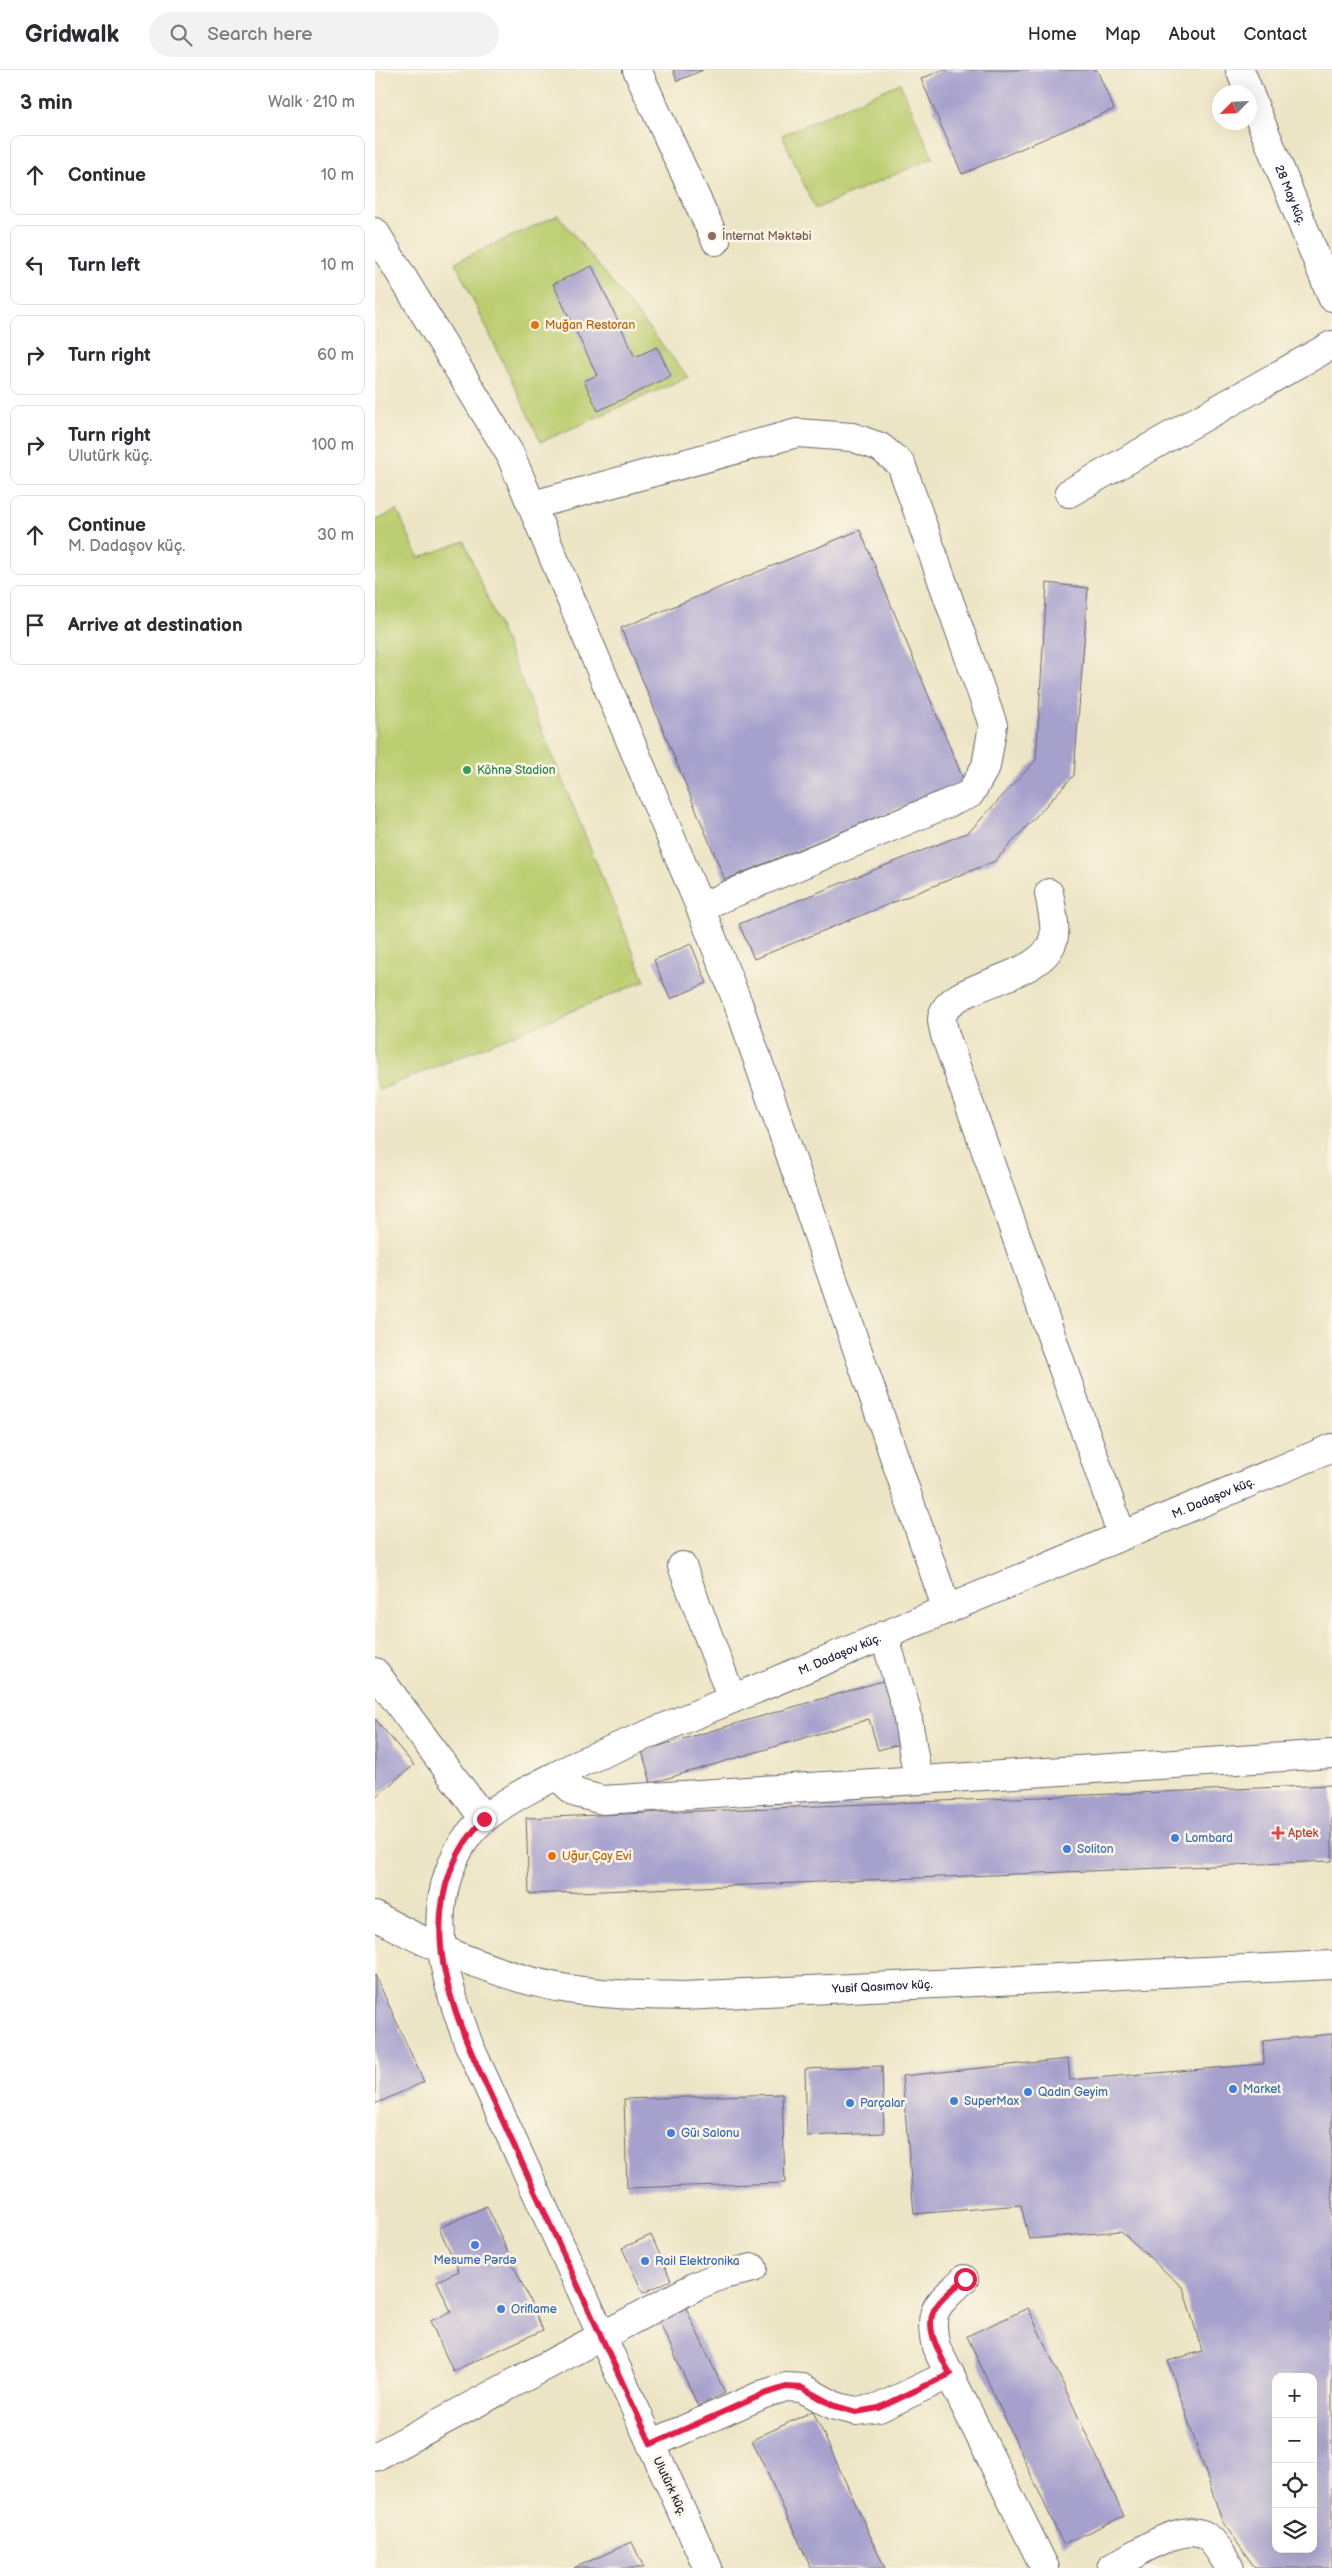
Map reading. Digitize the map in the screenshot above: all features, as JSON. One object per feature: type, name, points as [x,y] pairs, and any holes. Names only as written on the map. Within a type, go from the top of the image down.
[{"type":"street","points":[[637,70],[716,241]]},
{"type":"street","name":"28 May küç.","points":[[1240,70],[1246,85]]},
{"type":"street","name":"28 May küç.","points":[[1257,113],[1332,297]]},
{"type":"street","points":[[375,232],[510,454],[700,907],[739,1006],[947,1610]]},
{"type":"street","points":[[1069,493],[1332,345]]},
{"type":"street","points":[[533,505],[797,433],[852,437],[880,447],[901,464],[993,725],[987,766],[970,794],[700,907]]},
{"type":"street","points":[[1049,894],[1054,935],[1048,952],[1034,965],[965,993],[947,1006],[942,1018],[945,1035],[1122,1536]]},
{"type":"street","name":"M. Dadaşov küç.","points":[[441,1947],[439,1915],[443,1890],[454,1857],[467,1836],[484,1819],[557,1776],[582,1762],[1332,1448]]},
{"type":"street","points":[[682,1566],[732,1700]]},
{"type":"street","points":[[884,1635],[906,1708],[918,1780]]},
{"type":"street","points":[[375,1672],[484,1819]]},
{"type":"street","points":[[557,1776],[576,1793],[603,1800],[1332,1754]]},
{"type":"street","points":[[375,1916],[441,1947]]},
{"type":"street","name":"Yusif Qasımov küç.","points":[[441,1947],[500,1972],[567,1989],[616,1995],[683,1996],[1332,1965]]},
{"type":"street","name":"Ulutürk küç.","points":[[441,1947],[444,1972],[469,2045],[708,2568]]},
{"type":"street","points":[[375,2458],[696,2286],[722,2275],[753,2268]]},
{"type":"street","points":[[965,2279],[935,2308],[932,2326],[936,2347],[1045,2568]]},
{"type":"street","points":[[651,2444],[764,2394],[786,2387],[802,2388],[835,2406],[856,2412],[879,2408],[950,2374]]},
{"type":"street","points":[[1111,2568],[1183,2532],[1197,2531],[1210,2540],[1230,2568]]},
{"type":"green space","points":[[900,83],[933,158],[815,209],[782,135]]},
{"type":"green space","points":[[558,215],[688,377],[541,442],[455,262]]},
{"type":"green space","name":"Köhnə Stadion","points":[[397,510],[419,558],[464,541],[645,981],[379,1090],[375,1080],[375,521]]},
{"type":"building","points":[[673,70],[703,70],[677,81]]},
{"type":"building","points":[[942,70],[1097,70],[1114,109],[962,174],[921,79]]},
{"type":"building","points":[[592,266],[635,357],[657,347],[671,376],[598,411],[584,381],[597,375],[553,284]]},
{"type":"building","points":[[860,530],[964,781],[725,880],[621,628]]},
{"type":"building","points":[[1047,583],[1088,588],[1074,775],[995,861],[754,959],[739,924],[969,832],[1036,760]]},
{"type":"building","points":[[691,944],[707,983],[670,999],[654,960]]},
{"type":"building","points":[[886,1680],[904,1743],[878,1750],[869,1719],[651,1783],[642,1751]]},
{"type":"building","points":[[375,1719],[414,1765],[375,1797]]},
{"type":"building","points":[[1332,1785],[1332,1861],[529,1894],[526,1818]]},
{"type":"building","points":[[375,1975],[424,2082],[375,2104]]},
{"type":"building","points":[[1332,2034],[1332,2568],[1255,2568],[1222,2521],[1168,2361],[1202,2351],[1183,2288],[1121,2231],[1029,2239],[1021,2205],[914,2214],[902,2076],[1068,2059],[1070,2080],[1264,2064],[1263,2041]]},
{"type":"building","points":[[882,2066],[884,2133],[807,2136],[805,2069]]},
{"type":"building","points":[[782,2094],[785,2183],[627,2188],[624,2099]]},
{"type":"building","points":[[487,2206],[543,2330],[453,2371],[430,2321],[451,2312],[437,2281],[459,2271],[439,2228]]},
{"type":"building","points":[[651,2235],[671,2280],[643,2293],[622,2248]]},
{"type":"building","points":[[686,2308],[725,2393],[698,2406],[659,2321]]},
{"type":"building","points":[[1028,2308],[1124,2516],[1063,2544],[967,2336]]},
{"type":"building","points":[[813,2411],[885,2568],[811,2568],[752,2440]]},
{"type":"building","points":[[632,2542],[644,2568],[574,2568]]},
{"type":"place","name":"İnternat Məktəbi","points":[[712,236]]},
{"type":"place","name":"Muğan Restoran","points":[[535,325]]},
{"type":"place","name":"Köhnə Stadion","points":[[467,770]]},
{"type":"place","name":"Aptek","points":[[1278,1833]]},
{"type":"place","name":"Lombard","points":[[1175,1838]]},
{"type":"place","name":"Soliton","points":[[1067,1849]]},
{"type":"place","name":"Uğur Çay Evi","points":[[552,1856]]},
{"type":"place","name":"Market","points":[[1233,2089]]},
{"type":"place","name":"Qadın Geyim","points":[[1028,2092]]},
{"type":"place","name":"SuperMax","points":[[954,2101]]},
{"type":"place","name":"Parçalar","points":[[850,2103]]},
{"type":"place","name":"Güı Salonu","points":[[671,2133]]},
{"type":"place","name":"Mesume Pərdə","points":[[475,2245]]},
{"type":"place","name":"Rail Elektronika","points":[[645,2261]]},
{"type":"place","name":"Oriflame","points":[[501,2309]]},
{"type":"route","points":[[484,1819],[467,1836],[454,1857],[443,1890],[439,1915],[444,1972],[469,2045],[651,2444],[764,2394],[786,2387],[802,2388],[835,2406],[856,2412],[879,2408],[950,2374],[936,2347],[932,2326],[935,2308],[965,2279]]}]
